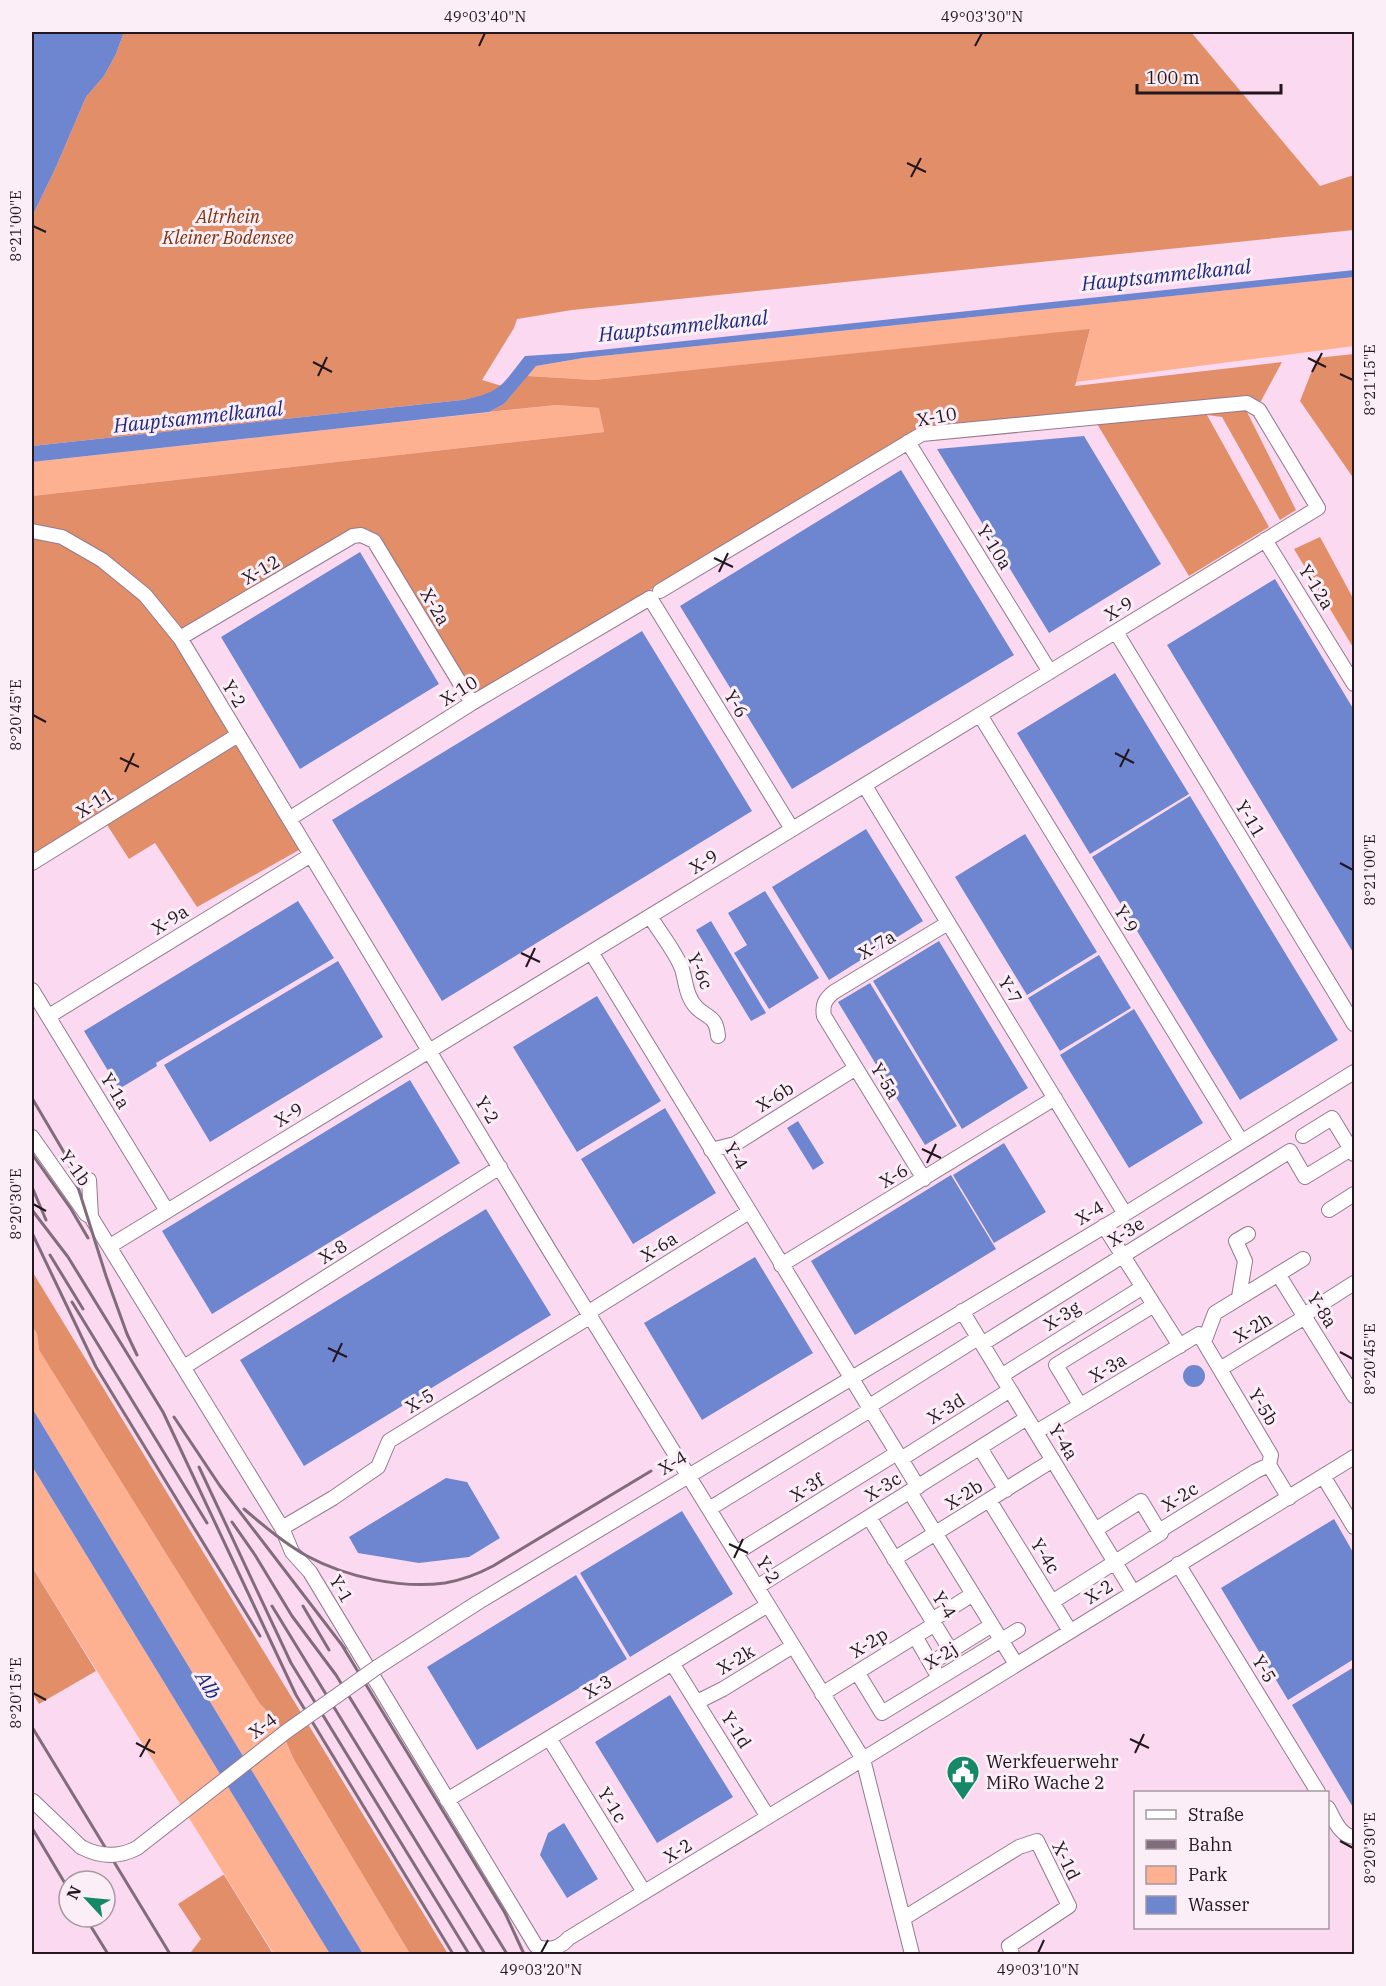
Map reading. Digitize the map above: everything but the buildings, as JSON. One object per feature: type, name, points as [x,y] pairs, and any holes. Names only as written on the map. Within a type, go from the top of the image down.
[{"type":"street","name":"X-10","points":[[289,819],[472,703],[922,434],[1247,404],[1259,410],[1318,508]]},
{"type":"street","name":"Y-10a","points":[[908,442],[1050,672]]},
{"type":"street","name":"X-9","points":[[110,1246],[1318,508]]},
{"type":"street","name":"Y-2","points":[[32,531],[62,537],[102,560],[145,595],[180,638],[862,1759]]},
{"type":"street","name":"X-12","points":[[180,638],[353,536],[361,535]]},
{"type":"street","name":"X-2a","points":[[361,535],[374,541],[472,703]]},
{"type":"street","name":"Y-12a","points":[[1265,540],[1354,684]]},
{"type":"street","name":"Y-6","points":[[655,594],[792,830]]},
{"type":"street","name":"Y-11","points":[[1116,632],[1354,1024]]},
{"type":"street","name":"Y-9","points":[[980,715],[1241,1142]]},
{"type":"street","name":"X-11","points":[[35,856],[238,735]]},
{"type":"street","name":"Y-7","points":[[865,786],[1125,1214]]},
{"type":"street","name":"X-9a","points":[[49,1016],[311,855]]},
{"type":"street","name":"Y-6c","points":[[650,916],[682,968],[685,987],[696,1007],[710,1016],[717,1027],[718,1036]]},
{"type":"street","name":"X-7a","points":[[825,1000],[834,992],[948,923]]},
{"type":"street","name":"Y-4","points":[[591,952],[851,1378]]},
{"type":"street","name":"Y-1a","points":[[32,990],[167,1211]]},
{"type":"street","name":"Y-5a","points":[[825,1000],[824,1016],[924,1179]]},
{"type":"street","name":"X-6b","points":[[711,1150],[735,1144],[856,1068]]},
{"type":"street","name":"X-4","points":[[33,1801],[81,1847],[95,1853],[113,1856],[130,1852],[145,1843],[287,1731],[376,1668],[477,1603],[1125,1214],[1354,1072]]},
{"type":"street","name":"X-6","points":[[781,1265],[1055,1098]]},
{"type":"street","points":[[1303,1136],[1332,1118],[1353,1152]]},
{"type":"street","name":"Y-1b","points":[[32,1137],[60,1180],[86,1214],[91,1217],[110,1246]]},
{"type":"street","name":"X-3e","points":[[709,1509],[869,1408],[1123,1256],[1290,1151],[1305,1177],[1353,1152]]},
{"type":"street","name":"X-8","points":[[184,1367],[500,1167]]},
{"type":"street","name":"Y-1b","points":[[89,1180],[91,1217]]},
{"type":"street","points":[[1329,1210],[1354,1196]]},
{"type":"street","name":"X-6a","points":[[590,1314],[749,1212]]},
{"type":"street","points":[[1104,1226],[1180,1346]]},
{"type":"street","points":[[1239,1297],[1245,1261],[1236,1241],[1248,1234]]},
{"type":"street","name":"Y-1","points":[[110,1246],[282,1528],[292,1552],[310,1572],[533,1942],[556,1950]]},
{"type":"street","points":[[1201,1338],[1215,1313],[1304,1259]]},
{"type":"street","name":"Y-8a","points":[[1278,1274],[1354,1396]]},
{"type":"street","name":"X-2h","points":[[1220,1370],[1354,1283]]},
{"type":"street","name":"X-3g","points":[[1001,1376],[1143,1287]]},
{"type":"street","points":[[1080,1405],[1056,1365],[1154,1305]]},
{"type":"street","name":"Y-4a","points":[[962,1311],[1133,1592]]},
{"type":"street","name":"X-5","points":[[282,1528],[333,1498],[378,1467],[389,1441],[590,1314]]},
{"type":"street","name":"X-3a","points":[[1036,1432],[1180,1346],[1201,1338]]},
{"type":"street","name":"Y-5b","points":[[1201,1338],[1271,1455],[1269,1465],[1289,1498]]},
{"type":"street","points":[[851,1378],[899,1456],[936,1534],[1016,1664]]},
{"type":"street","name":"X-3d","points":[[899,1456],[1010,1390]]},
{"type":"street","name":"X-3c","points":[[757,1587],[1027,1418]]},
{"type":"street","points":[[980,1448],[1006,1490]]},
{"type":"street","name":"X-3f","points":[[736,1553],[899,1456]]},
{"type":"street","name":"X-2","points":[[556,1950],[569,1938],[1354,1457]]},
{"type":"street","name":"X-2b","points":[[894,1559],[1053,1461]]},
{"type":"street","name":"X-2c","points":[[1115,1562],[1161,1533],[1159,1531],[1269,1465]]},
{"type":"street","points":[[1323,1476],[1354,1527]]},
{"type":"street","name":"Y-4c","points":[[989,1500],[1070,1631]]},
{"type":"street","points":[[1095,1530],[1141,1501],[1159,1531]]},
{"type":"street","name":"Y-4","points":[[869,1518],[951,1651]]},
{"type":"street","points":[[1052,1602],[1115,1562]]},
{"type":"street","name":"Y-5","points":[[1178,1564],[1317,1791]]},
{"type":"street","name":"X-2p","points":[[822,1694],[915,1636],[973,1594]]},
{"type":"street","name":"X-3","points":[[447,1800],[768,1605]]},
{"type":"street","points":[[931,1663],[992,1625]]},
{"type":"street","name":"X-2j","points":[[857,1672],[882,1713],[1018,1630]]},
{"type":"street","points":[[915,1636],[940,1678]]},
{"type":"street","name":"X-2k","points":[[697,1702],[723,1689],[793,1646]]},
{"type":"street","name":"Y-1d","points":[[672,1663],[768,1816]]},
{"type":"street","name":"Y-1c","points":[[549,1738],[644,1892]]},
{"type":"street","points":[[862,1759],[911,1949]]},
{"type":"street","points":[[1329,1810],[1338,1825],[1349,1836],[1354,1837]]},
{"type":"street","name":"X-1d","points":[[904,1918],[1019,1847],[1037,1841],[1069,1906],[1011,1950]]},
{"type":"green space","name":"Altrhein Kleiner Bodensee","points":[[124,32],[1191,32],[1320,186],[1354,175],[1354,230],[572,310],[517,319],[514,328],[482,380],[502,386],[487,395],[462,400],[32,446],[32,217],[86,97],[104,76],[116,54]]},
{"type":"green space","points":[[1354,277],[1354,346],[1076,382],[1090,330],[594,380],[527,376],[536,366],[583,358]]},
{"type":"green space","points":[[1090,329],[1075,386],[1282,362],[1261,401],[1245,408],[1296,510],[1280,520],[1222,417],[1207,415],[1269,527],[1189,576],[1091,414],[919,428],[474,696],[368,529],[176,641],[299,850],[197,907],[155,843],[129,859],[100,814],[32,856],[32,496],[604,432],[599,408],[556,405],[489,412],[504,404],[527,376],[594,380]]},
{"type":"green space","points":[[1354,354],[1354,479],[1300,401],[1317,358]]},
{"type":"green space","points":[[556,405],[600,408],[604,432],[32,496],[32,462]]},
{"type":"green space","points":[[1320,537],[1354,600],[1354,649],[1294,549]]},
{"type":"green space","points":[[32,1271],[448,1954],[410,1954],[293,1758],[278,1722],[260,1704],[39,1350],[37,1334],[32,1325]]},
{"type":"green space","points":[[32,1325],[37,1334],[39,1350],[260,1704],[278,1722],[293,1758],[410,1954],[363,1954],[32,1408]]},
{"type":"green space","points":[[32,1466],[330,1954],[274,1954],[32,1567]]},
{"type":"green space","points":[[32,1567],[96,1671],[39,1704],[32,1693]]},
{"type":"green space","points":[[223,1875],[273,1954],[192,1954],[191,1952],[201,1939],[178,1904]]},
{"type":"water","points":[[32,32],[124,32],[116,54],[104,76],[86,97],[32,217]]},
{"type":"water","points":[[1354,270],[1354,277],[583,358],[536,366],[504,404],[489,412],[32,462],[32,446],[462,400],[485,394],[500,386],[525,356],[572,353]]},
{"type":"water","points":[[1084,436],[1161,564],[1049,633],[937,449]]},
{"type":"water","points":[[901,470],[1014,655],[792,789],[680,606]]},
{"type":"water","points":[[360,552],[439,684],[300,769],[221,637]]},
{"type":"water","points":[[1275,579],[1354,710],[1354,954],[1167,645]]},
{"type":"water","points":[[642,631],[752,811],[442,1001],[332,820]]},
{"type":"water","points":[[1115,673],[1189,794],[1090,854],[1017,733]]},
{"type":"water","points":[[1190,796],[1338,1040],[1240,1100],[1092,857]]},
{"type":"water","points":[[866,829],[923,921],[829,980],[772,887]]},
{"type":"water","points":[[1025,834],[1097,952],[1027,995],[955,877]]},
{"type":"water","points":[[765,891],[819,978],[769,1009],[734,953],[747,945],[728,913]]},
{"type":"water","points":[[298,901],[334,958],[156,1063],[157,1066],[119,1089],[84,1031]]},
{"type":"water","points":[[711,921],[766,1013],[751,1021],[696,930]]},
{"type":"water","points":[[939,941],[1028,1088],[962,1129],[873,981]]},
{"type":"water","points":[[1099,955],[1131,1008],[1060,1051],[1028,998]]},
{"type":"water","points":[[338,961],[383,1037],[210,1142],[164,1065]]},
{"type":"water","points":[[870,983],[957,1126],[925,1145],[838,1002]]},
{"type":"water","points":[[597,996],[661,1101],[577,1152],[513,1047]]},
{"type":"water","points":[[1134,1009],[1203,1123],[1129,1168],[1060,1055]]},
{"type":"water","points":[[410,1080],[460,1163],[212,1314],[162,1231]]},
{"type":"water","points":[[665,1108],[716,1193],[633,1244],[581,1159]]},
{"type":"water","points":[[798,1121],[824,1163],[813,1170],[787,1128]]},
{"type":"water","points":[[1004,1143],[1046,1212],[994,1243],[953,1175]]},
{"type":"water","points":[[951,1175],[996,1249],[855,1335],[811,1261]]},
{"type":"water","points":[[486,1209],[551,1315],[304,1466],[240,1360]]},
{"type":"water","points":[[755,1257],[813,1353],[702,1420],[644,1323]]},
{"type":"water","points":[[1194,1365],[1202,1368],[1205,1376],[1202,1384],[1194,1387],[1186,1384],[1183,1376],[1186,1368]]},
{"type":"water","points":[[32,1408],[363,1954],[330,1954],[32,1466]]},
{"type":"water","points":[[446,1478],[467,1482],[500,1538],[469,1557],[419,1563],[358,1553],[349,1537]]},
{"type":"water","points":[[682,1511],[733,1594],[630,1657],[580,1573]]},
{"type":"water","points":[[1334,1519],[1354,1554],[1354,1659],[1288,1700],[1221,1588]]},
{"type":"water","points":[[576,1575],[627,1659],[477,1750],[427,1667]]},
{"type":"water","points":[[1354,1667],[1354,1809],[1292,1705]]},
{"type":"water","points":[[670,1695],[733,1797],[657,1843],[595,1742]]},
{"type":"water","points":[[564,1823],[598,1879],[567,1898],[540,1855],[548,1833]]},
{"type":"railway","points":[[32,1098],[65,1154],[77,1184],[106,1276],[137,1355]]},
{"type":"railway","points":[[32,1154],[71,1209],[88,1238]]},
{"type":"railway","points":[[32,1187],[46,1220]]},
{"type":"railway","points":[[32,1210],[68,1257],[163,1412],[296,1695],[453,1954]]},
{"type":"railway","points":[[32,1233],[96,1367],[260,1636]]},
{"type":"railway","points":[[50,1255],[83,1309]]},
{"type":"railway","points":[[72,1302],[207,1523]]},
{"type":"railway","points":[[174,1417],[220,1486],[345,1649]]},
{"type":"railway","points":[[199,1467],[291,1663],[469,1954]]},
{"type":"railway","points":[[244,1509],[299,1551],[339,1570],[392,1583],[445,1583],[482,1572],[651,1471]]},
{"type":"railway","points":[[232,1522],[292,1616],[336,1675],[507,1954]]},
{"type":"railway","points":[[272,1606],[485,1954]]},
{"type":"railway","points":[[303,1606],[329,1650]]},
{"type":"railway","points":[[340,1642],[505,1913],[524,1954]]},
{"type":"railway","points":[[32,1727],[170,1954]]},
{"type":"railway","points":[[32,1828],[57,1870]]},
{"type":"railway","points":[[92,1929],[108,1954]]},
{"type":"place","name":"Werkfeuerwehr MiRo Wache 2","points":[[963,1801]]},
{"type":"water label","name":"Hauptsammelkanal","points":[[1166,275]]},
{"type":"water label","name":"Hauptsammelkanal","points":[[683,326]]},
{"type":"water label","name":"Hauptsammelkanal","points":[[198,417]]},
{"type":"water label","name":"Alb","points":[[208,1685]]}]
